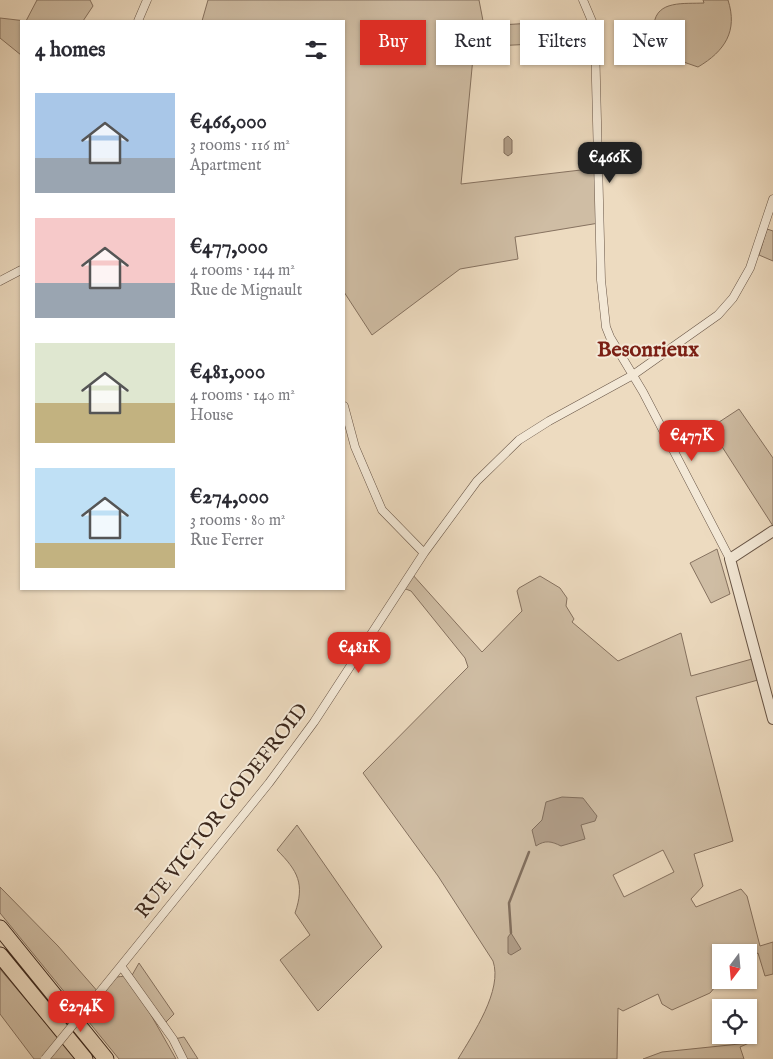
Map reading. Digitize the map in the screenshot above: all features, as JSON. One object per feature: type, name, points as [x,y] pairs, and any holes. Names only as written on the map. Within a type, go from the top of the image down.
[{"type":"highway","points":[[0,928],[106,1059]]},
{"type":"highway","points":[[0,955],[85,1059]]},
{"type":"street","points":[[138,20],[147,0]]},
{"type":"street","points":[[583,0],[594,26],[603,308],[610,337],[633,375],[730,559],[773,719]]},
{"type":"street","name":"RUE VICTOR GODEFROID","points":[[45,1059],[269,782],[314,722],[424,553],[477,481],[508,449],[549,421],[633,375],[711,321],[729,304],[753,261],[773,199]]},
{"type":"street","points":[[0,281],[20,271]]},
{"type":"street","points":[[345,410],[355,447],[382,510],[424,553]]},
{"type":"street","points":[[730,559],[773,532]]},
{"type":"street","points":[[122,966],[174,1039],[184,1059]]},
{"type":"shaded area","points":[[37,0],[90,0],[93,6],[84,20],[27,20]]},
{"type":"shaded area","points":[[208,0],[479,0],[483,20],[436,20],[436,65],[472,65],[461,184],[598,168],[599,223],[515,237],[518,259],[460,269],[372,335],[345,294],[345,20],[202,20]]},
{"type":"shaded area","points":[[703,0],[728,0],[731,21],[730,31],[722,47],[698,67],[685,62],[685,20],[655,20],[660,11],[666,7],[680,4],[704,3]]},
{"type":"shaded area","points":[[0,18],[20,20],[20,54],[0,38]]},
{"type":"shaded area","points":[[510,24],[520,24],[520,45],[510,45]]},
{"type":"shaded area","points":[[508,136],[512,140],[512,153],[508,156],[504,153],[504,139]]},
{"type":"shaded area","points":[[767,229],[773,231],[773,261],[759,255]]},
{"type":"shaded area","points":[[739,409],[773,458],[773,526],[710,428]]},
{"type":"shaded area","points":[[717,549],[730,594],[711,603],[690,563]]},
{"type":"shaded area","points":[[412,574],[482,652],[522,611],[517,591],[519,588],[540,576],[560,588],[567,598],[566,606],[574,619],[572,622],[618,661],[681,633],[691,676],[752,659],[758,680],[696,697],[733,841],[694,854],[703,886],[691,899],[696,907],[741,889],[747,896],[760,946],[773,942],[773,974],[765,976],[758,953],[758,944],[712,944],[713,989],[710,993],[672,1010],[662,1004],[658,994],[623,1011],[618,1008],[617,1059],[458,1059],[485,1012],[490,998],[495,973],[493,961],[438,876],[363,773],[468,667],[465,658],[411,591],[403,588]],"holes":[[[663,850],[674,872],[624,897],[613,875]]]},
{"type":"shaded area","points":[[562,797],[583,798],[597,816],[595,821],[581,825],[585,839],[561,846],[548,842],[536,846],[532,830],[542,820],[546,802]]},
{"type":"shaded area","points":[[297,825],[382,947],[318,1011],[280,960],[310,935],[295,913],[299,894],[298,878],[277,850]]},
{"type":"shaded area","points":[[0,887],[58,946],[99,993],[116,977],[130,978],[176,1059],[119,1059],[0,913]]},
{"type":"shaded area","points":[[511,933],[521,949],[511,955],[508,953],[508,937]]},
{"type":"shaded area","points":[[139,963],[174,1014],[164,1024],[131,977]]},
{"type":"shaded area","points":[[0,969],[76,1059],[34,1059],[0,1014]]},
{"type":"shaded area","points":[[184,1037],[198,1059],[183,1059],[174,1039]]},
{"type":"shaded area","points":[[747,1044],[740,1047],[744,1059],[643,1059],[662,1052]]},
{"type":"waterway","points":[[511,933],[509,903],[529,852]]},
{"type":"district","name":"Besonrieux","points":[[648,350]]}]
